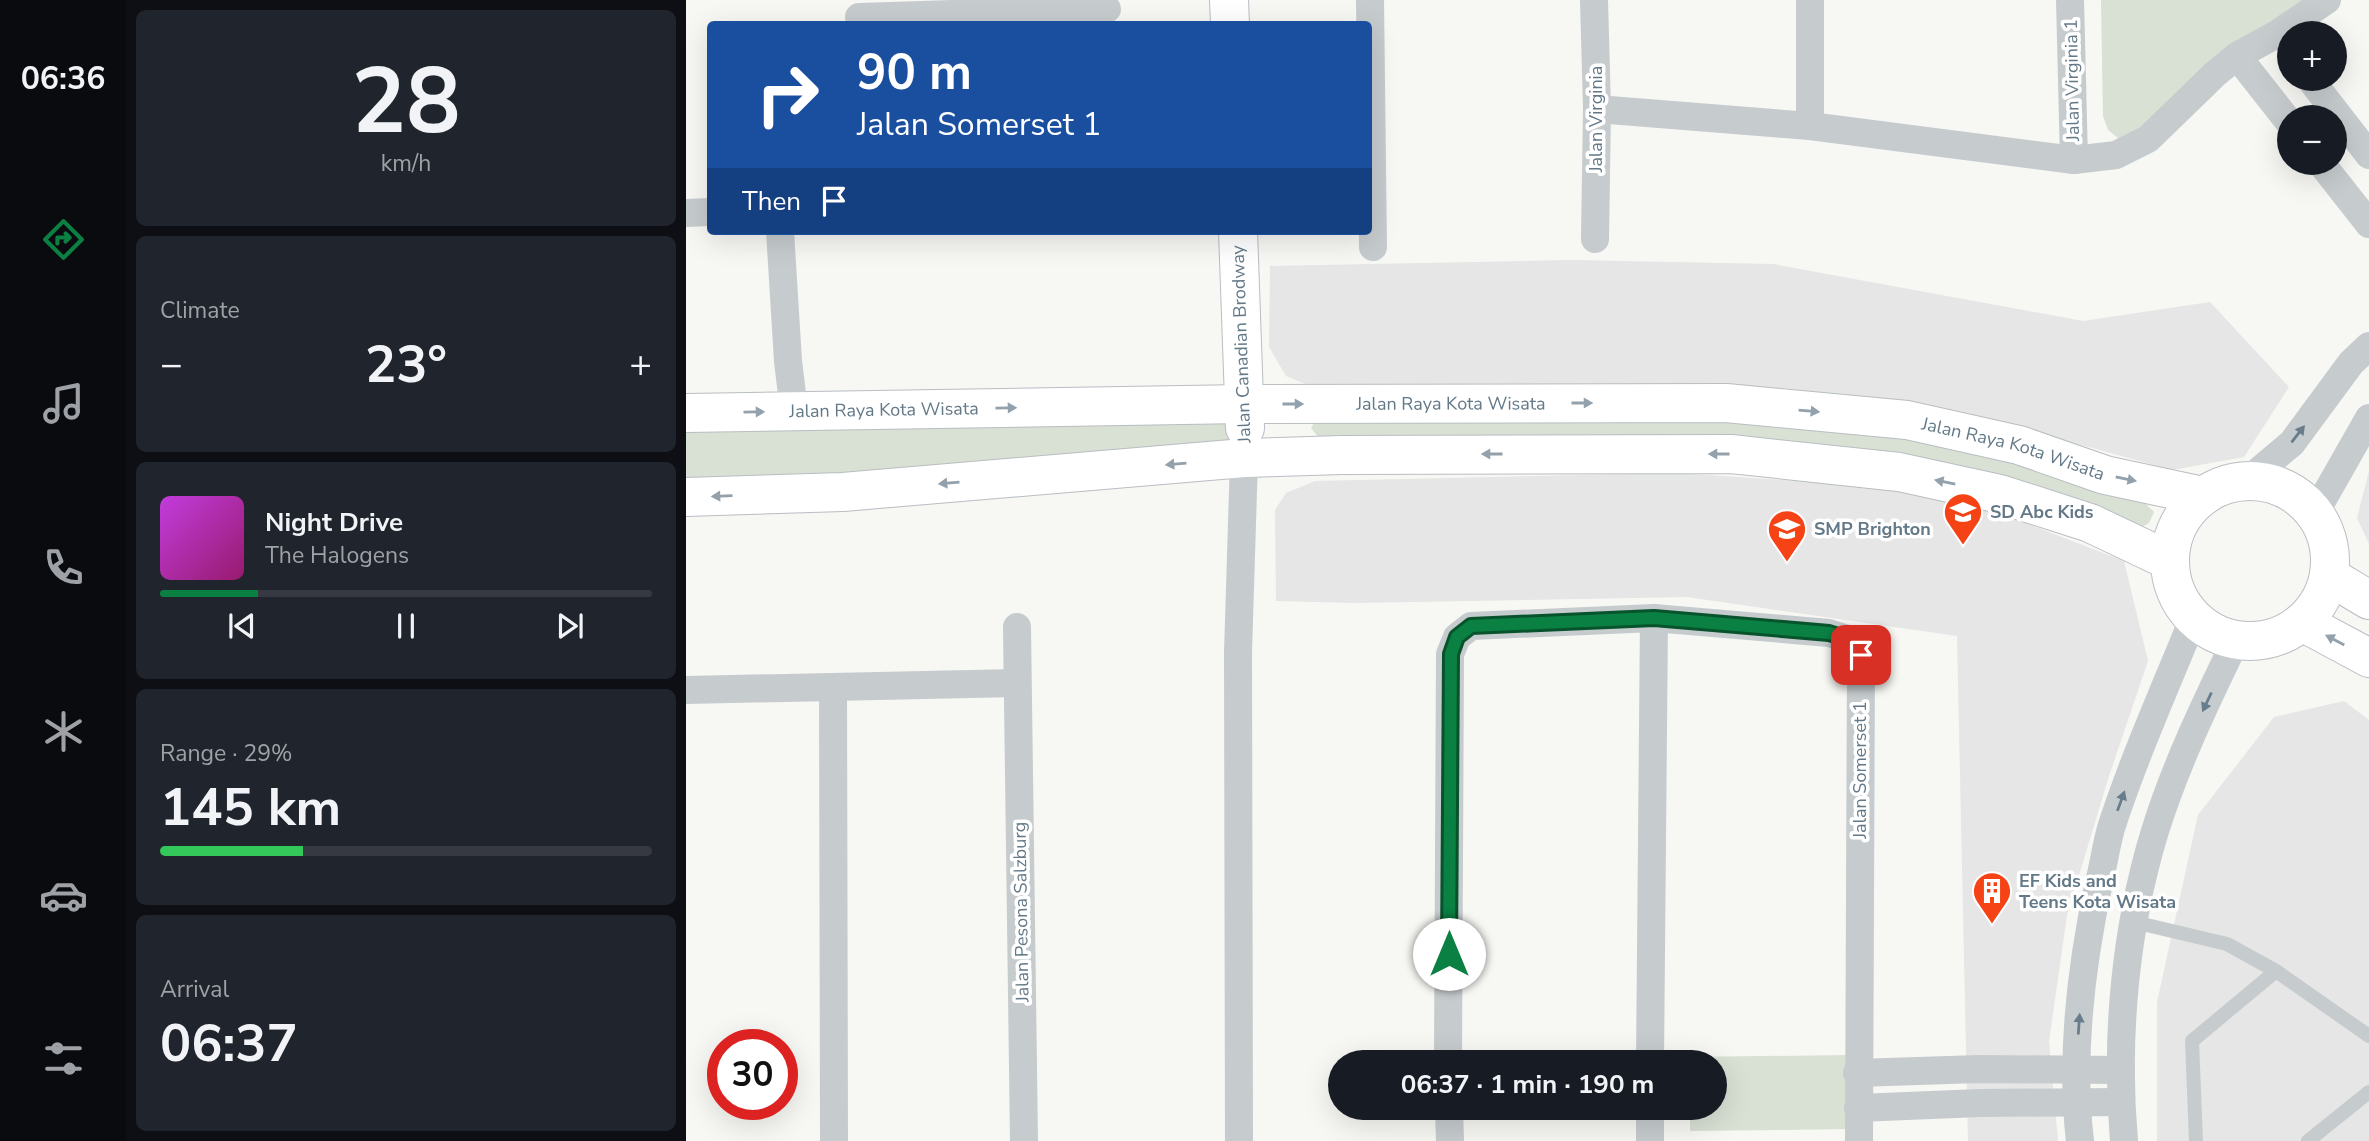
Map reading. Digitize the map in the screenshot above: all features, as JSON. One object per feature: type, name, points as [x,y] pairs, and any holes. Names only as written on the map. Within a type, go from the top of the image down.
[{"type":"street","points":[[1229,0],[1230,21]]},
{"type":"street","points":[[1370,0],[1370,21]]},
{"type":"street","name":"Jalan Virginia","points":[[1594,0],[1597,109],[1595,239]]},
{"type":"street","points":[[1810,0],[1810,126]]},
{"type":"street","name":"Jalan Virginia 1","points":[[2070,0],[2074,160]]},
{"type":"street","points":[[2305,21],[2327,0]]},
{"type":"street","points":[[859,17],[1107,11]]},
{"type":"street","points":[[1597,109],[1810,126],[2074,160],[2116,156],[2148,139],[2237,56],[2277,44]]},
{"type":"street","points":[[2237,56],[2277,107]]},
{"type":"street","points":[[2319,91],[2369,155]]},
{"type":"street","points":[[1372,165],[1373,247]]},
{"type":"street","points":[[2330,175],[2369,224]]},
{"type":"street","points":[[686,214],[707,212]]},
{"type":"street","points":[[780,235],[794,411]]},
{"type":"street","name":"Jalan Canadian Brodway","points":[[1238,235],[1244,458]]},
{"type":"street","points":[[2248,480],[2292,443],[2351,363],[2369,346]]},
{"type":"street","name":"Jalan Raya Kota Wisata","points":[[686,413],[1244,404],[1727,403],[1908,420],[2019,445],[2105,475],[2203,496]]},
{"type":"street","points":[[2315,513],[2369,418]]},
{"type":"street","points":[[686,497],[843,492],[1244,458],[1342,455],[1731,454],[1899,472],[2000,494],[2091,523],[2170,561]]},
{"type":"street","points":[[1239,1141],[1238,653],[1244,458]]},
{"type":"street","points":[[2248,480],[2273,484],[2296,496],[2315,513],[2325,533],[2330,554],[2329,576],[2319,601],[2302,622],[2282,635],[2260,641],[2236,640],[2213,632],[2194,618],[2176,591],[2170,561],[2174,536],[2185,513],[2203,496],[2225,485],[2248,480]]},
{"type":"street","points":[[2329,576],[2369,600]]},
{"type":"street","points":[[1650,1050],[1654,618]]},
{"type":"street","name":"Jalan Somerset 1","points":[[1448,1050],[1451,654],[1457,637],[1471,626],[1654,618],[1829,633],[1848,639],[1861,655],[1857,1073],[1859,1141]]},
{"type":"street","points":[[2080,1141],[2075,1101],[2076,1069],[2090,927],[2112,827],[2149,726],[2194,618]]},
{"type":"street","points":[[2302,622],[2369,658]]},
{"type":"street","name":"Jalan Pesona Salzburg","points":[[1017,627],[1024,1141]]},
{"type":"street","points":[[2124,1141],[2121,1070],[2126,989],[2134,922],[2155,832],[2176,771],[2236,640]]},
{"type":"street","points":[[686,690],[1017,683]]},
{"type":"street","points":[[833,687],[834,1141]]},
{"type":"street","points":[[1857,1073],[2121,1070]]},
{"type":"street","points":[[1858,1108],[2121,1102]]},
{"type":"street","points":[[1449,1120],[1450,1141]]},
{"type":"street","points":[[1650,1120],[1650,1141]]},
{"type":"lane","points":[[2134,922],[2227,944],[2276,971],[2369,1036]]},
{"type":"lane","points":[[2196,1141],[2192,1041],[2276,971]]},
{"type":"lane","points":[[2308,1141],[2369,1092]]},
{"type":"shaded area","points":[[2101,0],[2319,0],[2290,21],[2277,21],[2277,30],[2123,142],[2108,130],[2103,116]]},
{"type":"shaded area","points":[[1571,260],[1773,264],[2083,321],[2210,302],[2289,387],[2244,457],[2172,470],[1938,411],[1784,388],[1315,388],[1286,376],[1269,347],[1270,266]]},
{"type":"shaded area","points":[[1244,404],[1244,458],[686,497],[686,412]]},
{"type":"shaded area","points":[[1728,415],[1907,433],[2021,461],[2146,504],[2154,512],[2149,523],[2142,527],[2020,490],[1319,438],[1311,428],[1316,419]]},
{"type":"shaded area","points":[[2369,471],[2369,544],[2357,518]]},
{"type":"shaded area","points":[[1675,473],[1877,486],[2005,515],[2124,561],[2148,661],[2109,776],[2067,915],[2049,1041],[2058,1141],[1968,1141],[1957,636],[1687,597],[1356,603],[1276,601],[1275,510],[1286,493],[1315,481]]},
{"type":"shaded area","points":[[2344,701],[2369,720],[2369,1141],[2157,1141],[2157,1002],[2198,815],[2274,717]]},
{"type":"shaded area","points":[[1850,1055],[1851,1129],[1690,1131],[1690,1120],[1727,1120],[1727,1057]]},
{"type":"place","name":"SD Abc Kids","points":[[1963,546]]},
{"type":"place","name":"SMP Brighton","points":[[1787,563]]},
{"type":"place","name":"EF Kids and Teens Kota Wisata","points":[[1992,925]]},
{"type":"route","points":[[1449,954],[1451,654],[1457,637],[1471,626],[1654,618],[1829,633],[1848,639],[1861,655]]}]
